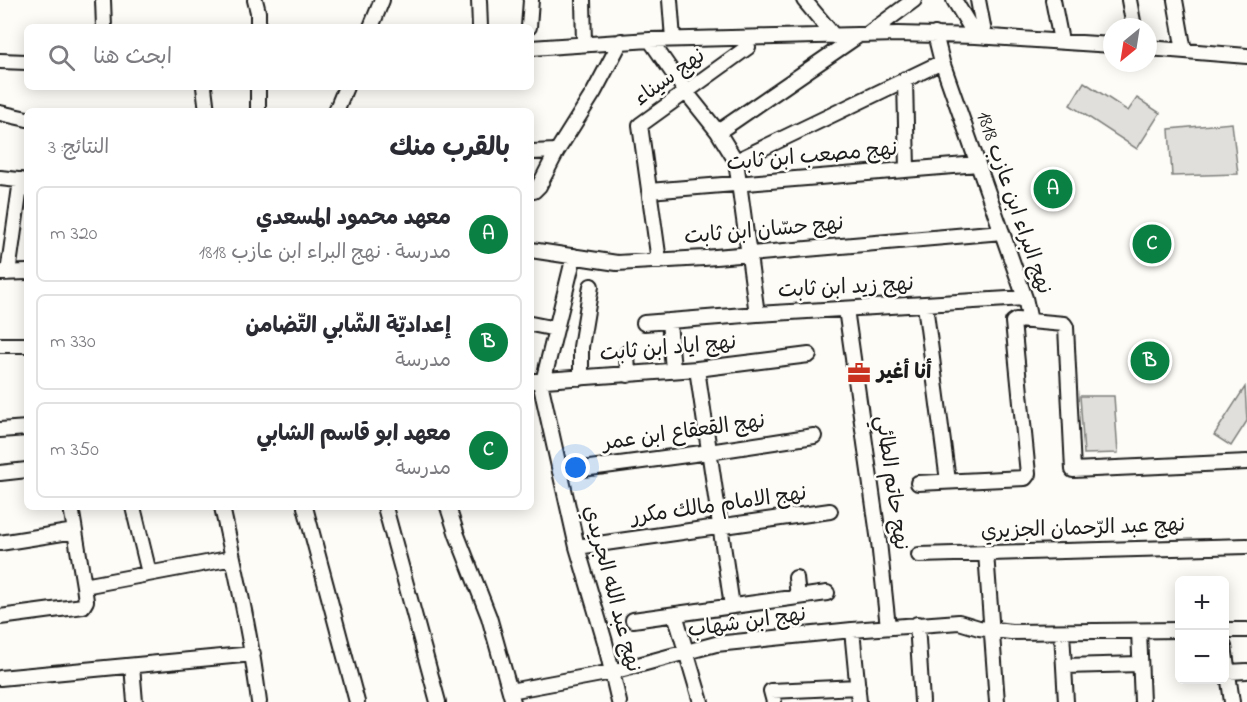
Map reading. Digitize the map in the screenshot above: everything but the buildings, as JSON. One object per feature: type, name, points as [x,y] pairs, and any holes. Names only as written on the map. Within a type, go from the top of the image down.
[{"type":"street","points":[[103,0],[104,24]]},
{"type":"street","points":[[255,0],[258,24]]},
{"type":"street","points":[[372,24],[382,0]]},
{"type":"street","points":[[479,0],[480,24]]},
{"type":"street","points":[[529,24],[531,0]]},
{"type":"street","points":[[583,0],[584,44]]},
{"type":"street","points":[[670,0],[673,39]]},
{"type":"street","points":[[718,132],[914,0]]},
{"type":"street","points":[[954,0],[980,37]]},
{"type":"street","points":[[978,0],[980,37]]},
{"type":"street","points":[[1053,0],[1061,41]]},
{"type":"street","points":[[1129,0],[1132,18]]},
{"type":"street","points":[[1174,0],[1184,51]]},
{"type":"street","points":[[810,2],[834,36]]},
{"type":"street","points":[[534,48],[621,41],[865,34],[935,34],[1103,44]]},
{"type":"street","name":"نهج البراء ابن عازب 1818","points":[[918,483],[1027,477],[1013,322],[1016,320],[1030,321],[1002,232],[942,62],[935,34]]},
{"type":"street","points":[[650,40],[686,92],[718,132],[736,161],[758,314]]},
{"type":"street","points":[[534,190],[539,186],[621,41]]},
{"type":"street","name":"نهج سيناء","points":[[658,261],[640,127],[748,47]]},
{"type":"street","points":[[1157,49],[1247,56]]},
{"type":"street","points":[[0,61],[24,62]]},
{"type":"street","points":[[736,161],[942,62]]},
{"type":"street","points":[[905,79],[907,170]]},
{"type":"street","points":[[204,90],[207,108]]},
{"type":"street","points":[[258,90],[258,108]]},
{"type":"street","points":[[337,108],[345,90]]},
{"type":"street","points":[[0,113],[24,117]]},
{"type":"street","points":[[534,152],[557,151]]},
{"type":"street","name":"نهج مصعب ابن ثابت","points":[[649,191],[978,164]]},
{"type":"street","points":[[0,177],[24,181],[4,273],[24,272]]},
{"type":"street","name":"نهج حسّان ابن ثابت","points":[[534,250],[617,263],[1002,232]]},
{"type":"street","points":[[538,382],[556,329],[574,256]]},
{"type":"street","points":[[581,378],[581,347],[591,286]]},
{"type":"street","name":"نهج زيد ابن ثابت","points":[[644,324],[758,314],[1024,298]]},
{"type":"street","points":[[925,305],[948,481]]},
{"type":"street","name":"نهج حاتم الطائي","points":[[846,309],[879,542],[888,627]]},
{"type":"street","points":[[669,321],[674,370]]},
{"type":"street","points":[[1030,321],[1064,324],[1066,327],[1072,471],[1247,462]]},
{"type":"street","points":[[534,325],[556,329]]},
{"type":"street","points":[[0,345],[24,345]]},
{"type":"street","points":[[627,353],[628,375]]},
{"type":"street","name":"نهج اياد ابن ثابت","points":[[538,382],[697,369],[809,355]]},
{"type":"street","points":[[697,369],[732,606]]},
{"type":"street","name":"نهج عبد الله الجريدي","points":[[538,382],[577,547],[619,702]]},
{"type":"street","points":[[0,430],[24,428]]},
{"type":"street","name":"نهج القعقاع ابن عمر","points":[[560,471],[814,436]]},
{"type":"street","points":[[0,473],[24,470]]},
{"type":"street","points":[[0,617],[83,606],[86,601],[72,510]]},
{"type":"street","points":[[134,510],[149,573]]},
{"type":"street","points":[[223,510],[253,654],[259,702]]},
{"type":"street","points":[[306,510],[357,702]]},
{"type":"street","points":[[386,510],[438,702]]},
{"type":"street","points":[[449,510],[489,617],[511,696]]},
{"type":"street","name":"نهج الامام مالك مكرر","points":[[577,547],[830,511]]},
{"type":"street","points":[[0,543],[75,531]]},
{"type":"street","name":"نهج عبد الرّحمان الجزيري","points":[[919,555],[1247,546]]},
{"type":"street","points":[[986,553],[997,702]]},
{"type":"street","points":[[84,586],[233,558]]},
{"type":"street","points":[[796,578],[798,597]]},
{"type":"street","points":[[633,620],[826,593]]},
{"type":"street","points":[[675,614],[701,702]]},
{"type":"street","name":"نهج ابن شهاب","points":[[511,696],[716,644],[852,630],[960,622],[993,630],[1062,632],[1175,630]]},
{"type":"street","points":[[917,624],[922,702]]},
{"type":"street","points":[[852,630],[859,702]]},
{"type":"street","points":[[1229,630],[1247,630]]},
{"type":"street","points":[[1139,631],[1142,702]]},
{"type":"street","points":[[1062,632],[1066,702]]},
{"type":"street","points":[[0,678],[253,654]]},
{"type":"street","points":[[1065,666],[1140,664]]},
{"type":"street","points":[[132,666],[135,702]]},
{"type":"street","points":[[1229,672],[1247,671]]},
{"type":"street","points":[[1229,680],[1232,702]]},
{"type":"street","points":[[774,702],[771,691],[858,687]]},
{"type":"shaded area","points":[[1084,82],[1128,111],[1137,98],[1160,113],[1137,149],[1070,105]]},
{"type":"shaded area","points":[[1232,123],[1238,174],[1172,176],[1169,129]]},
{"type":"shaded area","points":[[1245,387],[1247,421],[1231,446],[1214,435]]},
{"type":"shaded area","points":[[1080,396],[1114,396],[1118,453],[1084,454]]},
{"type":"place","name":"معهد محمود المسعدي","points":[[1053,189]]},
{"type":"place","name":"معهد ابو قاسم الشابي","points":[[1152,244]]},
{"type":"place","name":"إعداديّة الشّابي التّضامن","points":[[1150,361]]},
{"type":"place","name":"أنا أغير","points":[[859,373]]}]
